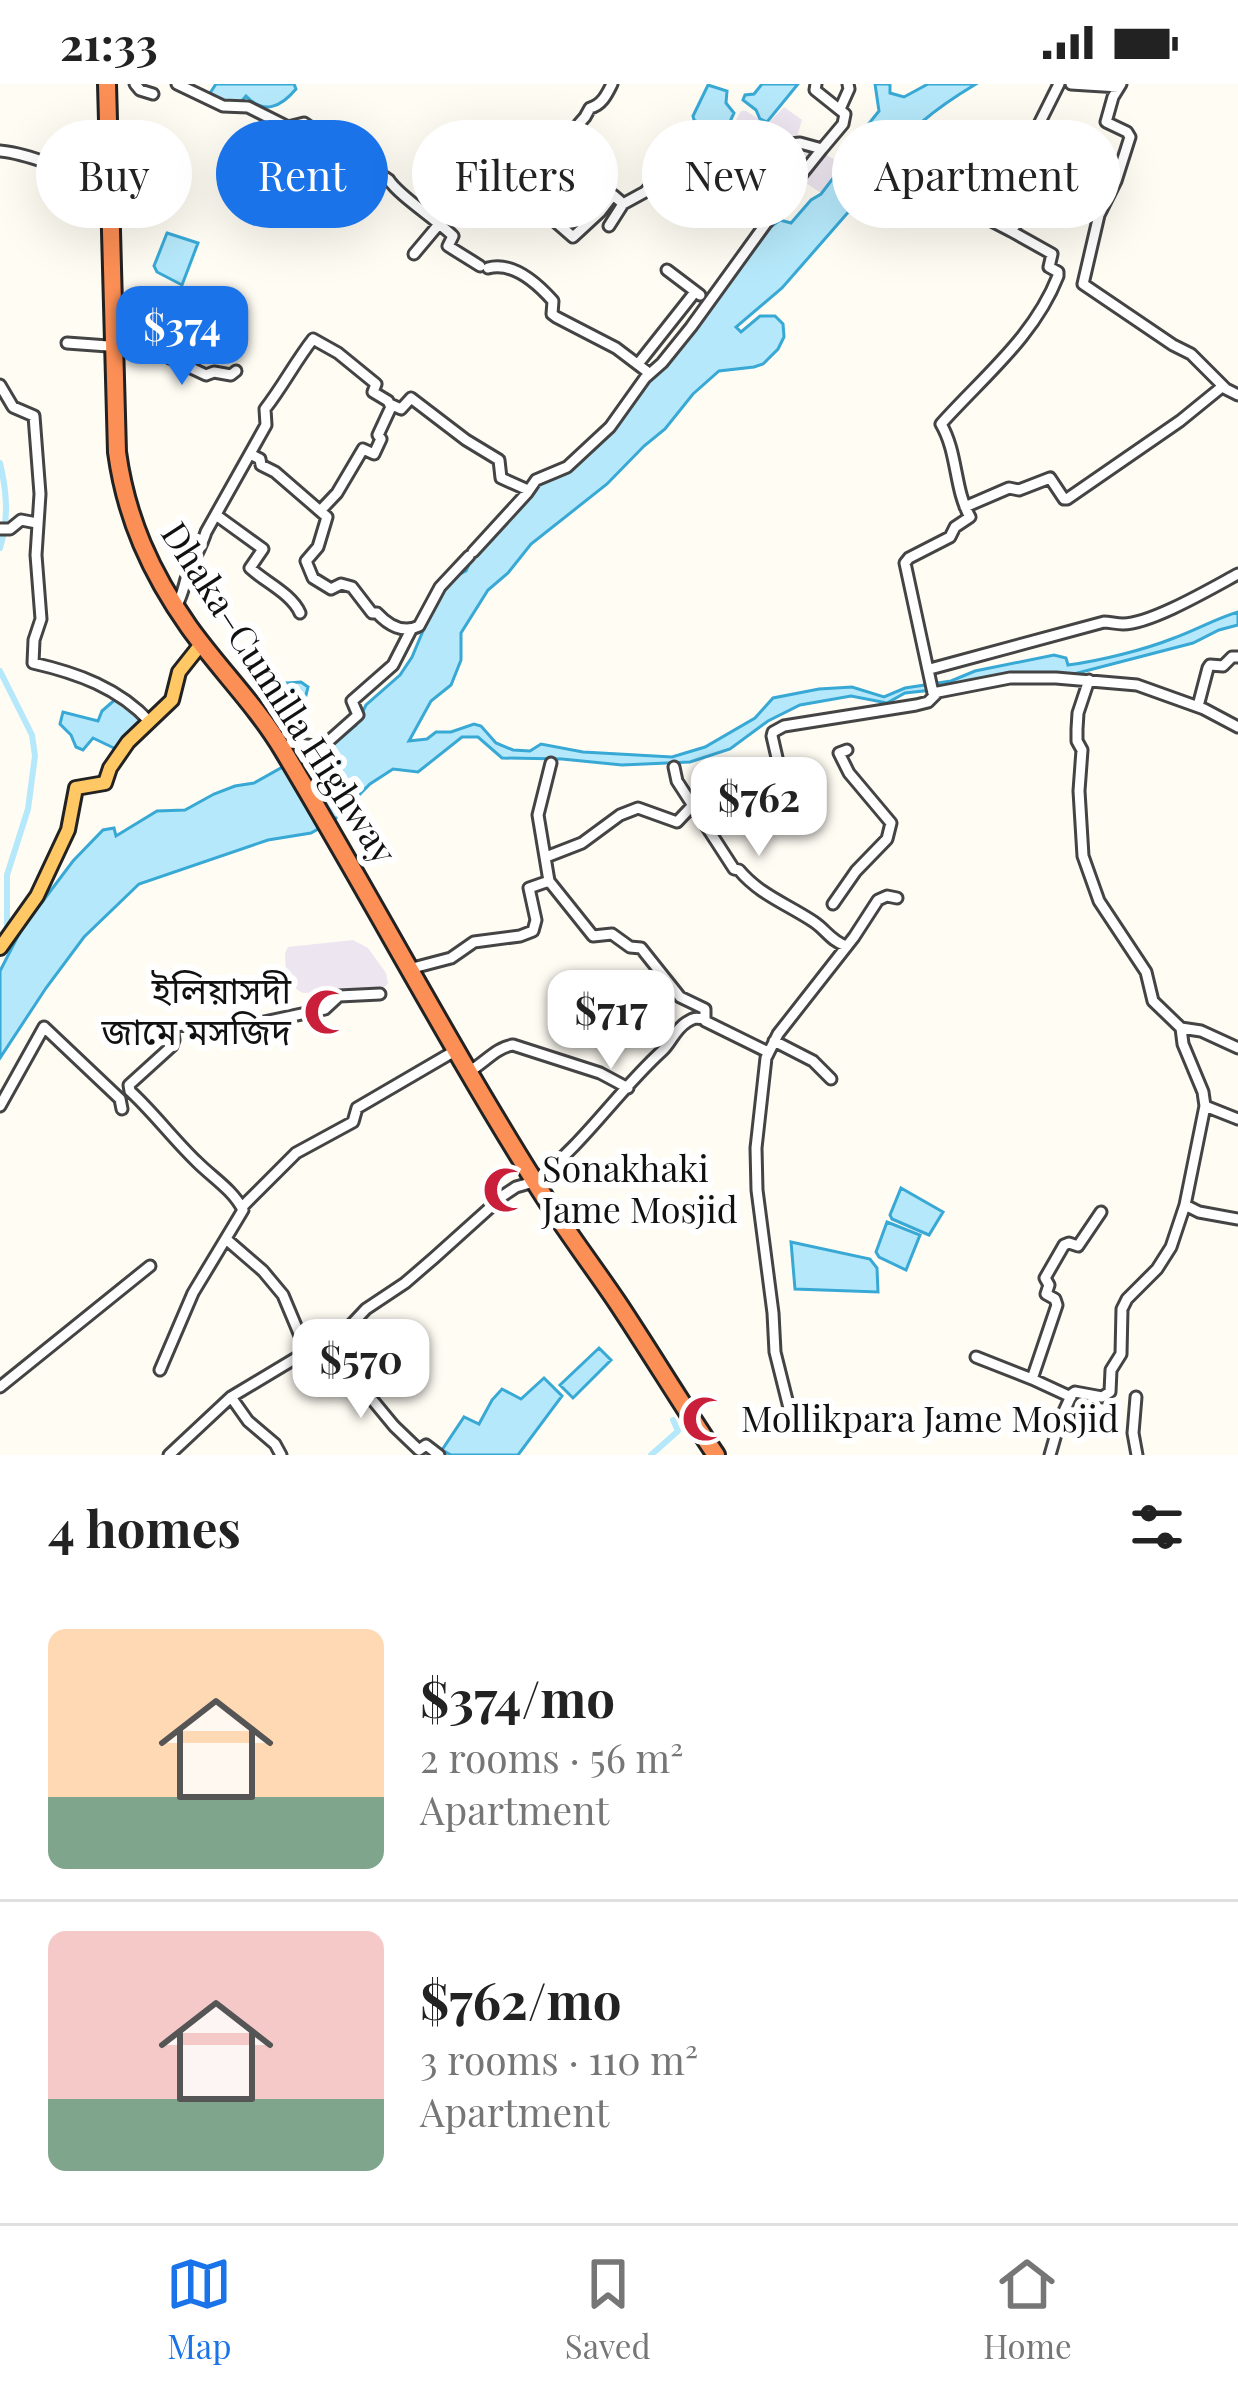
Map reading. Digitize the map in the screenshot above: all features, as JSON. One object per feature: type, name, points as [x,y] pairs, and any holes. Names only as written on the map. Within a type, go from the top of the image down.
[{"type":"highway","name":"Dhaka–Cumilla Highway","points":[[105,84],[105,120]]},
{"type":"highway","name":"Dhaka–Cumilla Highway","points":[[105,84],[112,459],[119,497],[133,540],[198,648],[284,748]]},
{"type":"highway","name":"Dhaka–Cumilla Highway","points":[[106,228],[117,452],[122,487],[142,548],[190,629],[284,748],[532,1182]]},
{"type":"highway","name":"Dhaka–Cumilla Highway","points":[[337,842],[393,952],[532,1182],[652,1354],[713,1455]]},
{"type":"main road","points":[[7,939],[37,896],[68,830],[76,788],[105,783],[117,755],[172,700],[179,672],[198,648]]},
{"type":"street","points":[[135,84],[153,94]]},
{"type":"street","points":[[177,84],[223,106],[248,107],[288,127],[304,123],[388,180],[412,206]]},
{"type":"street","points":[[582,120],[613,84]]},
{"type":"street","points":[[808,166],[845,115],[821,97],[816,84]]},
{"type":"street","points":[[840,109],[848,84]]},
{"type":"street","points":[[1011,231],[1035,199],[1044,146],[1031,140],[1059,84]]},
{"type":"street","points":[[1071,84],[1120,86],[1106,125],[1128,133],[1116,181],[1099,215],[1083,284],[1191,355],[1238,395]]},
{"type":"street","points":[[808,145],[822,149]]},
{"type":"street","points":[[0,151],[36,159]]},
{"type":"street","points":[[618,212],[642,194]]},
{"type":"street","points":[[414,254],[435,228]]},
{"type":"street","points":[[437,228],[448,246],[484,267],[512,267],[554,301],[551,311],[556,317],[616,348],[649,373]]},
{"type":"street","points":[[284,748],[322,747],[350,724],[358,715],[352,701],[393,665],[440,586],[536,480],[567,467],[591,447],[678,344],[762,228]]},
{"type":"street","points":[[980,526],[968,512],[952,447],[941,424],[1017,347],[1043,310],[1058,274],[1049,267],[1052,254],[1005,228]]},
{"type":"street","points":[[667,270],[710,301]]},
{"type":"street","points":[[638,364],[695,292]]},
{"type":"street","points":[[176,607],[216,515],[266,425],[266,410],[313,339],[360,370],[376,384],[373,392],[390,404],[401,409],[411,398],[499,460],[501,478],[528,490]]},
{"type":"street","points":[[67,343],[138,343],[206,375],[236,371]]},
{"type":"street","points":[[0,385],[13,407],[34,416],[41,619],[34,640],[34,663],[95,682],[136,707],[150,722]]},
{"type":"street","points":[[546,857],[582,843],[620,815],[638,808],[677,822],[693,806],[778,762],[772,736],[784,726],[928,702],[934,690],[904,563],[950,537],[968,512],[1009,488],[1019,490],[1050,478],[1067,499],[1223,386]]},
{"type":"street","points":[[320,511],[337,493],[362,449],[374,454],[390,404]]},
{"type":"street","points":[[250,454],[327,517],[320,543],[306,560],[314,578],[331,589],[341,584],[352,587],[386,623],[411,630]]},
{"type":"street","points":[[216,515],[263,549],[250,568],[294,600],[300,613]]},
{"type":"street","points":[[3,529],[21,520],[37,523]]},
{"type":"street","points":[[930,669],[1104,622],[1120,625],[1143,620],[1238,574]]},
{"type":"street","points":[[1198,706],[1210,665],[1223,666],[1232,657],[1238,658]]},
{"type":"street","points":[[934,690],[1010,678],[1137,685],[1198,706],[1238,728]]},
{"type":"street","points":[[1050,1455],[1070,1397],[1075,1392],[1108,1394],[1111,1370],[1121,1354],[1122,1309],[1171,1247],[1205,1106],[1181,1028],[1153,1000],[1146,971],[1100,901],[1083,856],[1078,791],[1082,750],[1077,729],[1089,680]]},
{"type":"street","points":[[833,904],[887,838],[891,823],[849,773],[839,753],[847,750]]},
{"type":"street","points":[[551,763],[538,815],[549,881],[589,932],[597,937],[612,934],[630,947],[641,948],[680,997],[705,1009],[707,1022],[768,1052]]},
{"type":"street","points":[[674,767],[676,782],[734,869],[762,894],[816,923],[846,946]]},
{"type":"street","points":[[409,969],[451,958],[474,941],[533,931],[536,920],[529,888],[549,881]]},
{"type":"street","points":[[792,1420],[775,1352],[757,1190],[756,1148],[768,1052],[878,900],[897,898]]},
{"type":"street","points":[[243,1206],[186,1151],[129,1085],[172,1046],[172,1025],[241,1028],[325,1009],[339,996],[380,994]]},
{"type":"street","points":[[169,1455],[231,1397],[351,1325],[504,1195],[532,1182],[562,1159],[684,1024],[705,1018]]},
{"type":"street","points":[[0,1106],[44,1027],[120,1100],[122,1109]]},
{"type":"street","points":[[1181,1028],[1201,1031],[1238,1048]]},
{"type":"street","points":[[774,1041],[813,1061],[831,1078]]},
{"type":"street","points":[[470,1071],[503,1046],[513,1046],[600,1073],[628,1088]]},
{"type":"street","points":[[160,1370],[193,1293],[243,1206],[296,1153],[353,1121],[357,1108],[453,1052]]},
{"type":"street","points":[[1205,1106],[1238,1119]]},
{"type":"street","points":[[1185,1204],[1204,1214],[1238,1219]]},
{"type":"street","points":[[1032,1379],[1057,1305],[1046,1294],[1045,1278],[1064,1245],[1078,1246],[1101,1211]]},
{"type":"street","points":[[226,1239],[283,1295],[301,1338],[311,1349],[361,1386],[419,1450],[426,1445],[440,1455]]},
{"type":"street","points":[[0,1387],[149,1266]]},
{"type":"street","points":[[976,1357],[1070,1397]]},
{"type":"street","points":[[1136,1396],[1136,1455]]},
{"type":"street","points":[[231,1397],[281,1455]]},
{"type":"shaded area","points":[[784,107],[802,120],[771,120]]},
{"type":"shaded area","points":[[746,111],[761,120],[736,120]]},
{"type":"shaded area","points":[[808,146],[832,158],[832,177],[821,193],[808,185]]},
{"type":"shaded area","points":[[353,940],[368,948],[386,973],[388,983],[383,989],[303,993],[296,989],[286,974],[288,947]]},
{"type":"water","points":[[216,84],[294,84],[296,89],[272,106],[259,105],[246,96],[228,105],[210,93]]},
{"type":"water","points":[[762,84],[798,84],[769,120],[760,119],[743,100]]},
{"type":"water","points":[[875,84],[890,84],[890,93],[904,97],[928,84],[976,84],[924,120],[872,120],[879,111]]},
{"type":"water","points":[[708,85],[727,91],[726,103],[734,113],[731,120],[694,120]]},
{"type":"water","points":[[832,180],[834,228],[782,288],[736,327],[741,332],[760,316],[775,316],[783,324],[778,349],[763,364],[719,371],[607,484],[531,544],[488,590],[461,633],[461,660],[451,685],[431,701],[409,741],[474,724],[496,743],[513,750],[530,751],[541,744],[583,752],[672,757],[705,747],[755,718],[773,698],[852,687],[884,697],[905,688],[1054,655],[1066,658],[1068,665],[1121,654],[1238,612],[1238,625],[1193,643],[1070,675],[905,693],[887,703],[851,696],[800,705],[730,749],[690,762],[622,765],[502,758],[478,737],[462,737],[418,772],[393,769],[370,784],[334,820],[311,833],[268,840],[139,884],[84,937],[0,1058],[0,971],[21,930],[73,861],[103,830],[114,828],[116,836],[157,811],[185,810],[214,794],[254,783],[304,755],[328,748],[356,725],[366,705],[400,675],[412,657],[438,595],[466,571],[536,484],[556,478],[579,462],[628,411],[642,385],[697,328],[767,228],[808,228],[808,203]]},
{"type":"water","points":[[167,233],[198,243],[182,285],[154,266]]},
{"type":"water","points":[[277,680],[308,687],[305,699],[289,705],[297,725],[292,735],[278,725],[270,710],[268,694]]},
{"type":"water","points":[[118,697],[146,720],[116,749],[93,738],[83,750],[76,747],[60,724],[63,712],[98,721]]},
{"type":"water","points":[[901,1188],[943,1212],[929,1235],[892,1219]]},
{"type":"water","points":[[887,1222],[920,1235],[906,1270],[876,1252]]},
{"type":"water","points":[[791,1242],[870,1259],[877,1268],[878,1292],[795,1289]]},
{"type":"water","points":[[599,1348],[611,1360],[573,1398],[560,1385]]},
{"type":"water","points":[[544,1378],[562,1396],[518,1455],[451,1455],[442,1450],[464,1417],[479,1424],[502,1389],[521,1399]]},
{"type":"waterway","points":[[0,463],[6,506],[0,548]]},
{"type":"waterway","points":[[0,671],[32,735],[35,756],[28,809],[7,875],[7,931]]},
{"type":"waterway","points":[[651,1455],[678,1431],[673,1420]]},
{"type":"place","name":"ইলিয়াসদী জামে মসজিদ","points":[[327,1012]]},
{"type":"place","name":"Sonakhaki Jame Mosjid","points":[[506,1190]]},
{"type":"place","name":"Mollikpara Jame Mosjid","points":[[705,1419]]}]
